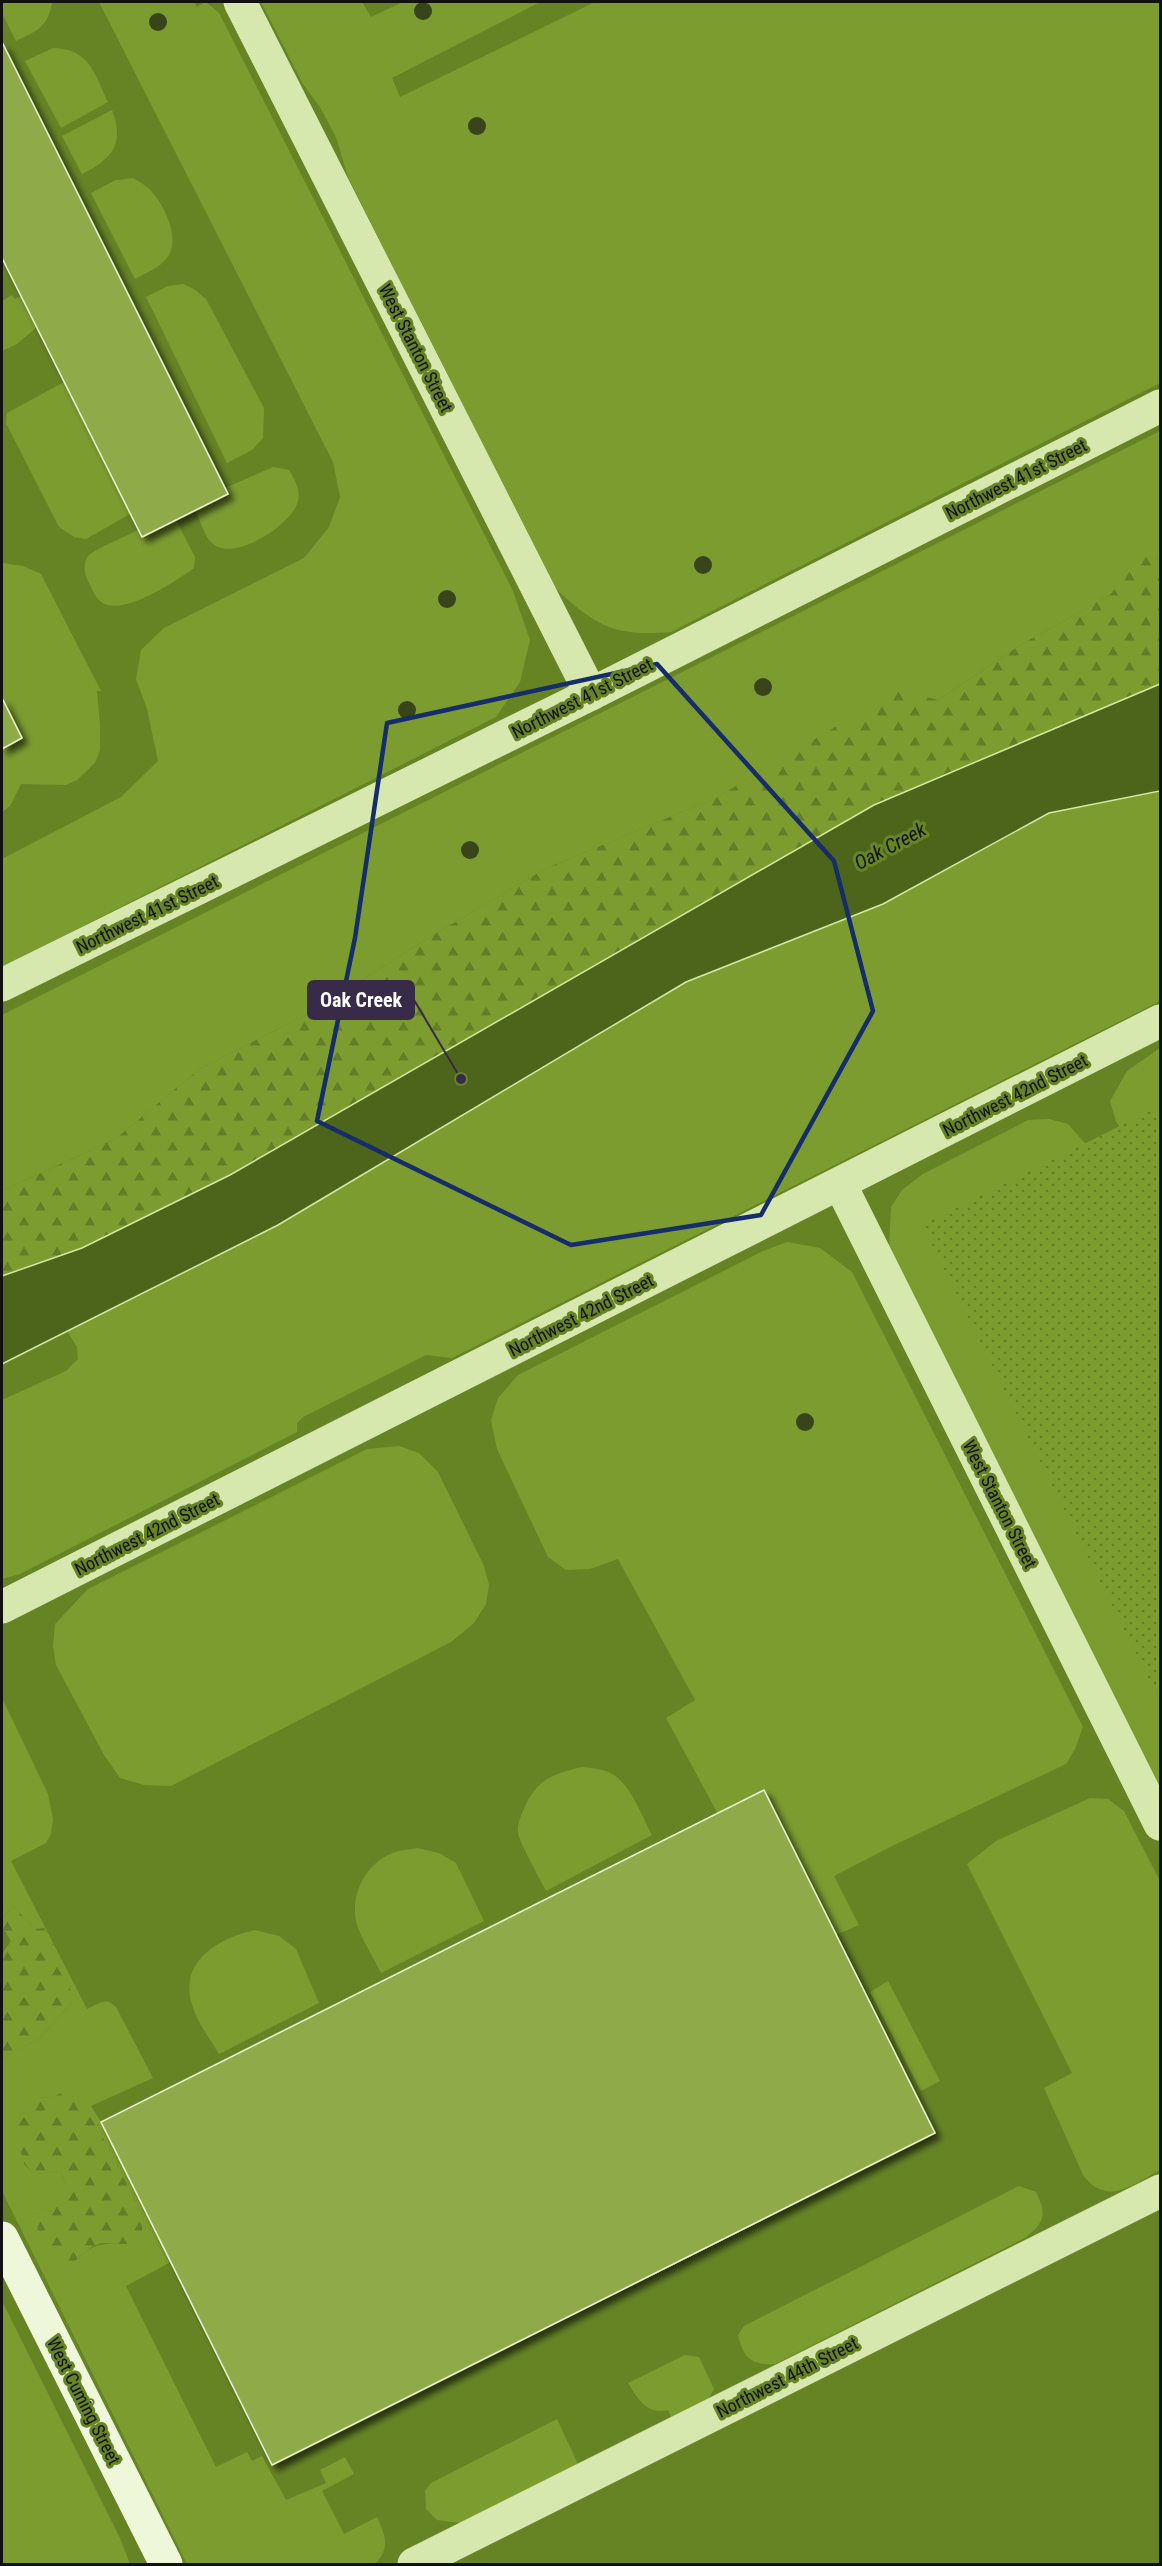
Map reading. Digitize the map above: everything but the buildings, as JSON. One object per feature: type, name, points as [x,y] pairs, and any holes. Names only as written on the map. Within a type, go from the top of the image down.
[{"type":"street","name":"West Stanton Street","points":[[240,2],[591,694]]},
{"type":"street","name":"Northwest 41st Street","points":[[2,985],[591,694],[1161,406]]},
{"type":"street","name":"Northwest 42nd Street","points":[[2,1607],[1161,1022]]},
{"type":"street","name":"West Stanton Street","points":[[840,1184],[1161,1824]]},
{"type":"street","name":"Northwest 44th Street","points":[[414,2565],[1161,2191]]},
{"type":"street","name":"West Cuming Street","points":[[2,2238],[166,2565]]},
{"type":"highlighted area","points":[[657,664],[834,861],[873,1011],[761,1215],[571,1245],[317,1121],[355,938],[387,723]]},
{"type":"green space","points":[[2,2],[52,3],[44,23],[16,41],[2,13]]},
{"type":"green space","points":[[99,2],[194,2],[197,7],[206,2],[219,13],[513,591],[530,640],[520,682],[496,717],[2,967],[2,859],[121,797],[158,761],[147,709],[136,679],[141,650],[164,628],[304,558],[329,527],[340,497],[333,462]]},
{"type":"green space","points":[[261,2],[362,2],[371,17],[403,2],[540,2],[392,78],[400,97],[595,2],[1160,2],[1160,383],[671,632],[634,632],[606,625],[593,619],[553,586],[348,177],[336,137],[320,107],[303,84]]},
{"type":"green space","points":[[53,48],[65,49],[83,58],[94,72],[108,102],[61,128],[25,61]]},
{"type":"green space","points":[[112,110],[117,132],[113,149],[101,162],[82,174],[62,136]]},
{"type":"green space","points":[[133,178],[157,198],[166,214],[172,233],[171,251],[164,262],[135,279],[91,193],[116,180]]},
{"type":"green space","points":[[183,284],[194,289],[206,299],[264,408],[263,438],[252,450],[227,463],[146,297],[168,286]]},
{"type":"green space","points":[[12,295],[15,299],[21,296],[37,327],[17,344],[2,351],[2,301]]},
{"type":"green space","points":[[64,382],[130,514],[86,539],[74,537],[59,527],[6,423],[7,413]]},
{"type":"green space","points":[[1160,431],[1160,560],[1141,557],[1110,595],[1022,644],[938,700],[897,691],[716,798],[545,869],[420,943],[317,1009],[198,1070],[117,1138],[2,1191],[2,1015]]},
{"type":"green space","points":[[273,467],[289,470],[295,482],[298,500],[292,513],[272,531],[246,545],[221,548],[212,543],[204,532],[195,510],[228,494],[225,488]]},
{"type":"green space","points":[[176,520],[195,557],[194,568],[162,589],[134,602],[109,605],[100,601],[93,592],[86,575],[85,564],[89,555],[138,530],[142,537]]},
{"type":"green space","points":[[1141,556],[1160,560],[1160,684],[874,805],[230,1175],[82,1248],[2,1276],[2,1191],[117,1138],[198,1070],[317,1009],[420,943],[545,869],[716,798],[897,690],[938,700],[1022,644],[1110,595]]},
{"type":"green space","points":[[2,563],[23,566],[41,574],[101,691],[97,691],[100,750],[95,763],[77,780],[66,785],[21,784],[10,806],[2,812],[2,749],[22,738],[2,698]]},
{"type":"green space","points":[[1160,791],[1160,1001],[452,1358],[426,1355],[303,1417],[297,1423],[297,1432],[20,1574],[2,1579],[2,1400],[66,1371],[78,1359],[77,1347],[67,1331],[278,1225],[686,982],[883,904],[1049,813]]},
{"type":"green space","points":[[1160,1048],[1160,1792],[889,1249],[891,1207],[902,1190],[923,1174],[1028,1120],[1049,1119],[1068,1124],[1093,1152],[1148,1179],[1116,1121],[1110,1101],[1127,1071]]},
{"type":"green space","points":[[1160,1106],[1160,1702],[922,1225]]},
{"type":"green space","points":[[787,1242],[820,1248],[852,1272],[1083,1727],[1075,1749],[1066,1764],[892,1846],[834,1876],[859,1925],[836,1935],[718,1814],[666,1718],[695,1700],[618,1559],[590,1569],[566,1570],[548,1557],[497,1449],[491,1420],[498,1398],[518,1375],[763,1251]]},
{"type":"green space","points":[[399,1446],[419,1453],[438,1472],[484,1566],[489,1585],[486,1604],[474,1623],[451,1642],[171,1786],[144,1785],[120,1778],[104,1755],[56,1665],[53,1646],[55,1624],[88,1589],[367,1449]]},
{"type":"green space","points":[[2,1698],[48,1794],[53,1819],[51,1834],[46,1843],[11,1861],[87,2009],[105,2001],[116,2007],[153,2078],[91,2106],[171,2262],[126,2286],[216,2467],[247,2452],[252,2461],[262,2456],[286,2500],[326,2483],[320,2470],[345,2457],[354,2474],[322,2491],[344,2534],[377,2517],[384,2536],[385,2547],[375,2564],[187,2564],[2,2191],[2,2058],[39,2039],[73,2001],[35,1929],[13,1906],[2,1918]],"holes":[[[53,2097],[126,2244],[96,2246],[72,2263],[35,2214],[66,2202],[66,2184],[60,2171],[34,2174],[24,2164],[38,2098]]]},
{"type":"green space","points":[[582,1767],[607,1771],[620,1780],[631,1795],[652,1835],[546,1891],[520,1838],[519,1822],[528,1800],[539,1785],[562,1772]]},
{"type":"green space","points":[[1090,1798],[1108,1799],[1124,1811],[1160,1881],[1160,2170],[1130,2187],[1111,2191],[1101,2190],[1092,2185],[1083,2175],[1044,2088],[1072,2073],[967,1864],[996,1841]]},
{"type":"green space","points":[[417,1848],[439,1853],[456,1863],[484,1921],[381,1973],[358,1928],[355,1917],[357,1895],[365,1875],[380,1859],[396,1852]]},
{"type":"green space","points":[[13,1906],[35,1929],[45,1928],[64,1966],[73,2001],[39,2039],[2,2058],[2,1954],[11,1941],[2,1926],[2,1918]]},
{"type":"green space","points":[[255,1930],[279,1936],[296,1949],[319,2003],[219,2054],[194,2011],[189,1989],[191,1976],[196,1964],[216,1946],[228,1939]]},
{"type":"green space","points":[[888,1981],[940,2081],[921,2091],[870,1992]]},
{"type":"green space","points":[[67,2090],[91,2115],[142,2213],[142,2234],[126,2244],[101,2243],[93,2246],[72,2263],[55,2256],[44,2246],[38,2232],[35,2214],[65,2202],[66,2184],[60,2171],[34,2174],[28,2168],[20,2148],[19,2133],[19,2117],[38,2098],[53,2097]]},
{"type":"green space","points":[[1019,2186],[1036,2192],[1043,2212],[1037,2227],[1025,2238],[775,2364],[754,2362],[746,2354],[738,2335],[744,2326]]},
{"type":"green space","points":[[2,2301],[120,2538],[130,2564],[2,2564]]},
{"type":"green space","points":[[685,2355],[699,2357],[714,2389],[709,2398],[671,2417],[668,2410],[649,2408],[628,2383]]},
{"type":"green space","points":[[557,2419],[578,2464],[460,2523],[437,2520],[426,2509],[425,2491],[431,2483]]},
{"type":"water","name":"Oak Creek","points":[[1160,684],[1160,791],[1049,813],[883,904],[686,982],[278,1225],[2,1364],[2,1276],[82,1248],[230,1175],[874,805]]},
{"type":"place","name":"Oak Creek","points":[[461,1079]]}]
